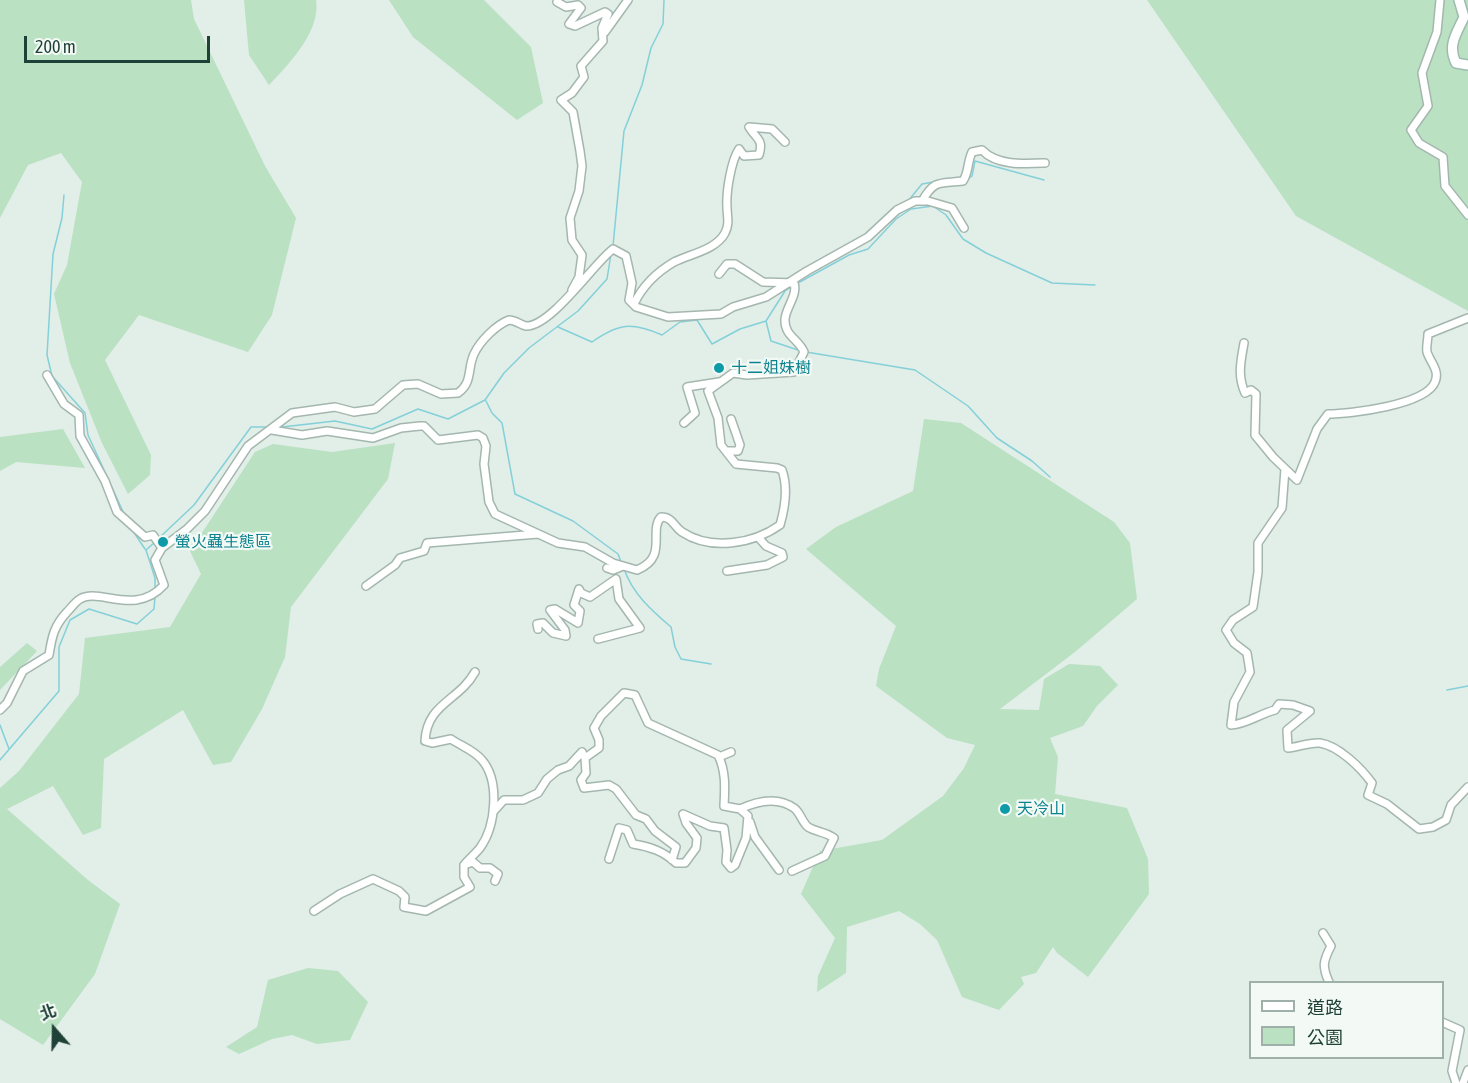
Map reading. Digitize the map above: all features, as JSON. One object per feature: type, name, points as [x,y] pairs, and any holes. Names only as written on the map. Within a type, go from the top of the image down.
[{"type":"street","points":[[568,296],[579,276],[582,255],[572,240],[570,218],[579,191],[582,166],[573,111],[561,100],[572,93],[584,77],[581,66],[603,41],[605,30],[628,0]]},
{"type":"street","points":[[1440,0],[1437,32],[1422,73],[1428,106],[1411,130],[1419,143],[1443,157],[1445,186],[1468,215]]},
{"type":"street","points":[[1459,0],[1464,17],[1455,33],[1452,55],[1456,63],[1468,65]]},
{"type":"street","points":[[556,2],[566,8],[578,5],[581,8],[569,24],[575,26],[605,12],[608,14],[602,28],[603,41]]},
{"type":"street","points":[[634,304],[640,291],[656,276],[674,263],[717,244],[725,233],[730,218],[727,206],[733,158],[740,149],[744,156],[759,155],[762,145],[759,137],[749,127],[772,129],[785,142]]},
{"type":"street","points":[[921,201],[931,186],[941,182],[963,181],[968,174],[968,162],[972,152],[982,150],[987,155],[1017,164],[1045,163]]},
{"type":"street","points":[[0,710],[7,703],[23,671],[50,655],[56,624],[79,599],[87,596],[130,602],[154,593],[165,585],[155,560],[162,548],[188,529],[205,511],[248,446],[292,413],[335,407],[354,412],[375,409],[403,385],[418,384],[441,394],[458,393],[469,382],[474,354],[496,327],[509,320],[526,326],[540,321],[582,284],[610,251],[626,256],[632,283],[628,296],[634,304],[677,318],[695,314],[721,314],[733,307],[766,297],[868,237],[897,210],[915,201],[952,208],[964,228]]},
{"type":"street","points":[[272,430],[303,435],[327,431],[373,438],[401,428],[424,426],[438,440],[477,435],[483,438],[486,446],[485,473],[489,502],[495,514],[558,543],[585,547],[623,566],[641,569],[656,552],[656,523],[661,517],[672,520],[686,534],[720,545],[758,537],[780,525],[785,479],[782,470],[736,464],[721,446],[718,418],[707,396],[708,392],[734,373],[747,375],[794,372],[804,352],[786,328],[785,319],[796,289],[794,283],[763,282],[735,264],[726,264],[719,274]]},
{"type":"street","points":[[1244,343],[1239,359],[1240,380],[1245,393],[1251,390],[1256,394],[1255,435],[1297,480],[1317,429],[1328,414],[1368,410],[1425,394],[1435,382],[1435,367],[1428,356],[1428,334],[1468,318]]},
{"type":"street","points":[[47,375],[64,404],[79,415],[80,436],[105,481],[117,512],[140,535],[145,537],[153,535],[162,548]]},
{"type":"street","points":[[684,423],[695,413],[687,387],[722,381]]},
{"type":"street","points":[[726,451],[738,451],[740,445],[731,419]]},
{"type":"street","points":[[1285,469],[1282,508],[1258,543],[1258,572],[1253,591],[1253,607],[1233,620],[1226,630],[1234,644],[1247,653],[1250,672],[1234,702],[1231,725],[1245,724],[1257,714],[1275,710],[1278,704],[1293,705],[1310,711],[1287,730],[1288,748],[1318,743],[1331,746],[1366,775],[1372,783],[1368,795],[1387,804],[1419,829],[1433,827],[1446,820],[1451,805],[1468,787]]},
{"type":"street","points":[[366,586],[395,565],[400,558],[424,551],[427,543],[541,534]]},
{"type":"street","points":[[727,571],[767,565],[783,557],[782,553],[766,546],[758,537]]},
{"type":"street","points":[[607,568],[613,570],[623,566]]},
{"type":"street","points":[[538,629],[537,624],[543,623],[553,633],[566,636],[565,630],[550,610],[555,609],[578,624],[580,611],[574,605],[579,589],[581,593],[590,597],[616,579],[623,566]]},
{"type":"street","points":[[598,639],[640,627],[620,599],[616,579]]},
{"type":"street","points":[[314,911],[340,894],[373,879],[399,891],[405,897],[404,907],[426,911],[470,887],[464,877],[464,865],[486,839],[494,811],[491,773],[481,759],[451,740],[432,743],[425,741],[426,725],[435,710],[463,690],[476,672]]},
{"type":"street","points":[[585,758],[599,748],[599,740],[594,728],[601,716],[624,693],[635,695],[648,723],[684,738],[719,757]]},
{"type":"street","points":[[494,811],[504,800],[529,798],[538,793],[547,779],[558,770],[569,766],[582,752],[585,758],[586,773],[581,780],[584,788],[609,785],[616,789],[636,815],[646,819],[655,831],[676,847],[672,860]]},
{"type":"street","points":[[719,757],[731,752]]},
{"type":"street","points":[[719,757],[725,787],[724,806],[740,809],[748,816],[754,837],[779,870]]},
{"type":"street","points":[[740,809],[755,801],[775,800],[794,808],[808,826],[825,831],[834,838],[825,856],[792,871]]},
{"type":"street","points":[[609,859],[619,828],[627,830],[633,844],[651,847],[676,863],[685,862],[696,848],[697,838],[683,814],[710,826],[724,828],[727,865],[731,868],[735,865],[746,838],[748,816]]},
{"type":"street","points":[[464,865],[474,862],[480,868],[490,868],[498,874],[495,881]]},
{"type":"street","points":[[1323,933],[1331,946],[1324,960],[1323,969],[1329,981]]},
{"type":"street","points":[[1444,1022],[1460,1030],[1452,1071],[1456,1083]]},
{"type":"street","points":[[1463,1083],[1468,1070]]},
{"type":"green space","points":[[0,0],[191,0],[194,19],[265,166],[296,218],[272,315],[248,352],[139,315],[105,360],[151,455],[150,475],[128,494],[102,443],[70,363],[54,294],[67,265],[82,182],[61,153],[28,165],[0,218]]},
{"type":"green space","points":[[244,0],[316,0],[314,23],[309,35],[294,57],[269,85],[249,55]]},
{"type":"green space","points":[[389,0],[484,0],[531,47],[543,103],[517,120],[413,37]]},
{"type":"green space","points":[[1147,0],[1468,0],[1468,311],[1296,216]]},
{"type":"green space","points":[[924,419],[961,423],[1114,522],[1130,543],[1137,599],[1075,652],[1000,709],[1039,710],[1044,679],[1069,664],[1100,666],[1118,685],[1097,706],[1083,726],[1050,738],[1058,757],[1055,794],[1127,808],[1148,859],[1149,894],[1088,977],[1057,953],[1053,947],[1036,973],[1021,977],[1024,984],[999,1010],[962,997],[937,940],[920,924],[899,911],[847,927],[846,973],[817,992],[818,976],[835,938],[801,894],[820,851],[882,840],[943,796],[964,768],[975,745],[947,738],[876,686],[879,669],[896,626],[806,549],[836,527],[913,491]]},
{"type":"green space","points":[[63,429],[85,468],[16,462],[0,471],[0,437]]},
{"type":"green space","points":[[395,443],[388,479],[291,607],[285,657],[262,709],[231,762],[213,765],[183,710],[104,759],[101,828],[83,835],[53,786],[7,809],[88,880],[120,904],[95,974],[43,1045],[0,1019],[0,788],[19,771],[79,694],[85,638],[170,627],[201,574],[190,551],[255,452],[273,444],[332,452]]},
{"type":"green space","points":[[27,643],[37,651],[0,690],[0,667]]},
{"type":"green space","points":[[308,968],[338,971],[368,1002],[350,1040],[317,1044],[292,1035],[272,1039],[239,1054],[226,1047],[257,1027],[268,980]]},
{"type":"waterway","points":[[613,246],[624,131],[642,85],[651,48],[663,24],[664,0]]},
{"type":"waterway","points":[[968,179],[972,176],[975,161],[1044,180]]},
{"type":"waterway","points":[[908,201],[922,184],[939,181]]},
{"type":"waterway","points":[[64,195],[62,218],[53,254],[47,355],[52,376],[85,413],[88,435],[125,516]]},
{"type":"waterway","points":[[798,283],[849,255],[868,249],[896,219],[911,209],[933,206],[946,215],[963,239],[986,253],[1052,283],[1095,285]]},
{"type":"waterway","points":[[282,427],[335,421],[372,429],[418,409],[448,419],[485,400],[504,373],[529,348],[578,311],[607,279],[611,254]]},
{"type":"waterway","points":[[766,321],[785,291],[791,287]]},
{"type":"waterway","points":[[558,327],[592,342],[610,331],[626,326],[634,326],[662,335],[680,322],[697,320],[712,344],[740,329],[766,321],[771,341],[801,351]]},
{"type":"waterway","points":[[806,352],[915,370],[968,406],[997,438],[1032,461],[1050,477]]},
{"type":"waterway","points":[[486,401],[492,413],[502,423],[515,494],[573,521],[618,554],[621,562]]},
{"type":"waterway","points":[[158,539],[194,505],[251,427],[268,427]]},
{"type":"waterway","points":[[131,528],[145,549]]},
{"type":"waterway","points":[[154,543],[146,550],[155,578],[155,590]]},
{"type":"waterway","points":[[624,569],[638,594],[671,627],[675,647],[681,659],[711,664]]},
{"type":"waterway","points":[[0,760],[59,691],[59,647],[70,620],[89,609],[137,624],[154,609],[155,597]]},
{"type":"waterway","points":[[1447,690],[1468,686]]},
{"type":"waterway","points":[[0,725],[9,749]]},
{"type":"place","name":"十二姐妹樹","points":[[719,368]]},
{"type":"place","name":"螢火蟲生態區","points":[[163,542]]},
{"type":"place","name":"天冷山","points":[[1005,809]]}]
